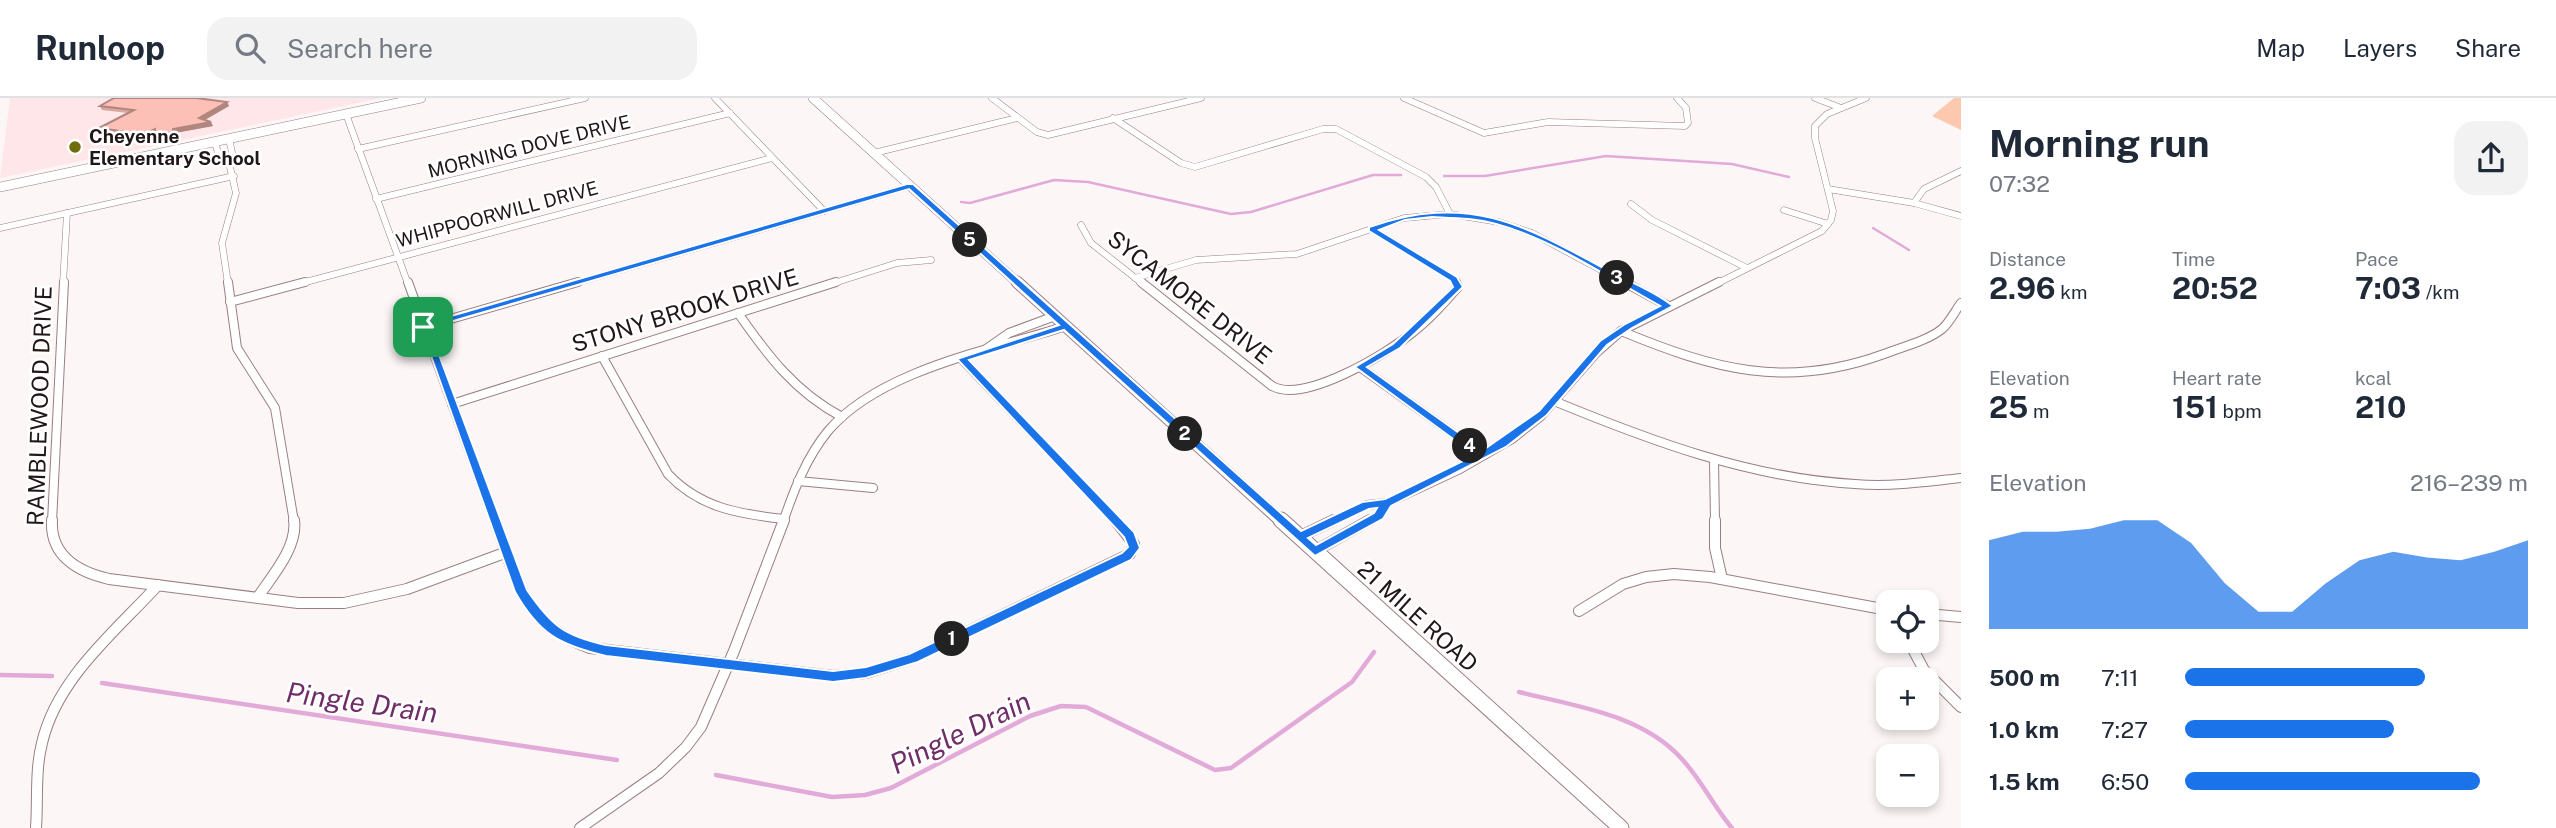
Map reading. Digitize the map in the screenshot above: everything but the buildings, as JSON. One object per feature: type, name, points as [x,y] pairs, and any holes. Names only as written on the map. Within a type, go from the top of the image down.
[{"type":"street","points":[[0,187],[421,98]]},
{"type":"street","points":[[358,149],[585,98]]},
{"type":"street","points":[[715,98],[824,211]]},
{"type":"street","name":"21 MILE ROAD","points":[[813,98],[1618,827]]},
{"type":"street","points":[[992,98],[1045,135],[1201,98]]},
{"type":"street","points":[[1404,98],[1484,133],[1548,122],[1685,126],[1688,123],[1687,113],[1677,98]]},
{"type":"street","points":[[1815,98],[1841,108]]},
{"type":"street","points":[[1299,537],[1367,505],[1387,503],[1483,455],[1526,428],[1554,401],[1596,349],[1621,331],[1817,234],[1828,225],[1833,211],[1814,130],[1820,119],[1866,98]]},
{"type":"street","name":"MORNING DOVE DRIVE","points":[[376,199],[730,113]]},
{"type":"street","points":[[346,114],[521,592],[534,614],[565,639],[590,648],[623,654],[825,676],[882,669],[913,658],[1130,554],[1134,548],[1129,535],[962,359]]},
{"type":"street","points":[[876,155],[950,138],[956,134],[1017,118]]},
{"type":"street","points":[[1113,118],[1181,163],[1192,167],[1333,128],[1344,131],[1426,177],[1439,193],[1450,214]]},
{"type":"street","points":[[229,139],[233,157],[229,163]]},
{"type":"street","points":[[215,142],[220,160],[229,163]]},
{"type":"street","name":"WHIPPOORWILL DRIVE","points":[[230,303],[772,158]]},
{"type":"street","points":[[229,163],[236,193],[222,243],[239,355],[268,393],[275,408],[295,517],[289,549],[258,597]]},
{"type":"street","points":[[1914,204],[1924,189],[1961,171]]},
{"type":"street","points":[[0,228],[234,176]]},
{"type":"street","points":[[423,327],[910,186]]},
{"type":"street","points":[[1828,189],[1914,204],[1961,216]]},
{"type":"street","points":[[1631,204],[1652,220],[1747,268]]},
{"type":"street","points":[[1784,210],[1828,225]]},
{"type":"street","name":"RAMBLEWOOD DRIVE","points":[[67,213],[51,534],[57,551],[83,572],[109,579],[321,604],[375,598],[507,552]]},
{"type":"street","points":[[1135,278],[1195,260],[1297,254],[1412,216],[1450,214],[1499,222],[1532,233],[1668,306]]},
{"type":"street","name":"SYCAMORE DRIVE","points":[[1081,225],[1091,243],[1272,387],[1283,392],[1300,390],[1360,367]]},
{"type":"street","points":[[1372,229],[1458,285],[1406,338],[1388,353],[1360,367],[1483,455]]},
{"type":"street","name":"STONY BROOK DRIVE","points":[[452,404],[897,263],[931,260]]},
{"type":"street","points":[[1621,331],[1669,351],[1720,365],[1771,373],[1816,372],[1851,365],[1932,335],[1943,328],[1961,303]]},
{"type":"street","points":[[738,313],[797,391],[814,404],[842,417]]},
{"type":"street","points":[[984,351],[993,342],[1015,331],[1055,316]]},
{"type":"street","points":[[580,828],[664,769],[699,731],[728,665],[798,481],[812,451],[842,417],[883,390],[984,351],[1002,348],[1066,326]]},
{"type":"street","points":[[602,356],[668,474],[682,490],[715,508],[784,519]]},
{"type":"street","points":[[1554,401],[1643,438],[1714,460],[1781,475],[1849,482],[1914,483],[1961,478]]},
{"type":"street","points":[[1714,460],[1715,548],[1722,579]]},
{"type":"street","points":[[798,481],[873,488]]},
{"type":"street","points":[[1315,551],[1378,516],[1387,503]]},
{"type":"street","points":[[1579,611],[1613,589],[1646,577],[1674,574],[1722,579],[1876,608]]},
{"type":"street","points":[[36,828],[41,748],[54,709],[79,672],[158,585]]},
{"type":"street","points":[[1939,615],[1961,617]]},
{"type":"street","points":[[1915,653],[1924,670],[1961,707]]},
{"type":"shaded area","name":"Cheyenne Elementary School","points":[[10,98],[382,98],[0,178]]},
{"type":"shaded area","points":[[1954,98],[1961,98],[1961,130],[1932,116]]},
{"type":"waterway","points":[[1444,176],[1485,176],[1606,156],[1732,164],[1789,177]]},
{"type":"waterway","points":[[961,202],[970,203],[1054,180],[1088,182],[1231,214],[1251,212],[1373,175],[1401,175]]},
{"type":"waterway","points":[[1873,228],[1909,250]]},
{"type":"waterway","name":"Pingle Drain","points":[[716,775],[832,797],[865,795],[891,788],[1030,716],[1061,706],[1086,707],[1215,770],[1231,768],[1352,682],[1374,652]]},
{"type":"waterway","name":"Pingle Drain","points":[[0,675],[52,676]]},
{"type":"waterway","name":"Pingle Drain","points":[[102,683],[617,760]]},
{"type":"waterway","name":"Pingle Drain","points":[[1519,692],[1584,707],[1627,721],[1647,731],[1681,758],[1732,828]]},
{"type":"place","name":"Cheyenne Elementary School","points":[[75,147]]},
{"type":"route","points":[[423,327],[521,592],[543,624],[565,639],[606,651],[833,676],[866,673],[913,658],[1133,551],[1134,544],[1129,535],[962,359],[1066,326],[1299,537],[1347,512],[1367,505],[1387,503],[1483,455],[1502,445],[1543,413],[1596,349],[1628,326],[1668,306],[1542,238],[1499,222],[1478,217],[1432,214],[1412,216],[1372,229],[1454,279],[1458,287],[1388,353],[1360,367],[1483,455],[1473,460],[1387,503],[1378,516],[1315,551],[1299,537],[1144,396],[1055,316],[910,186],[423,327]]}]
